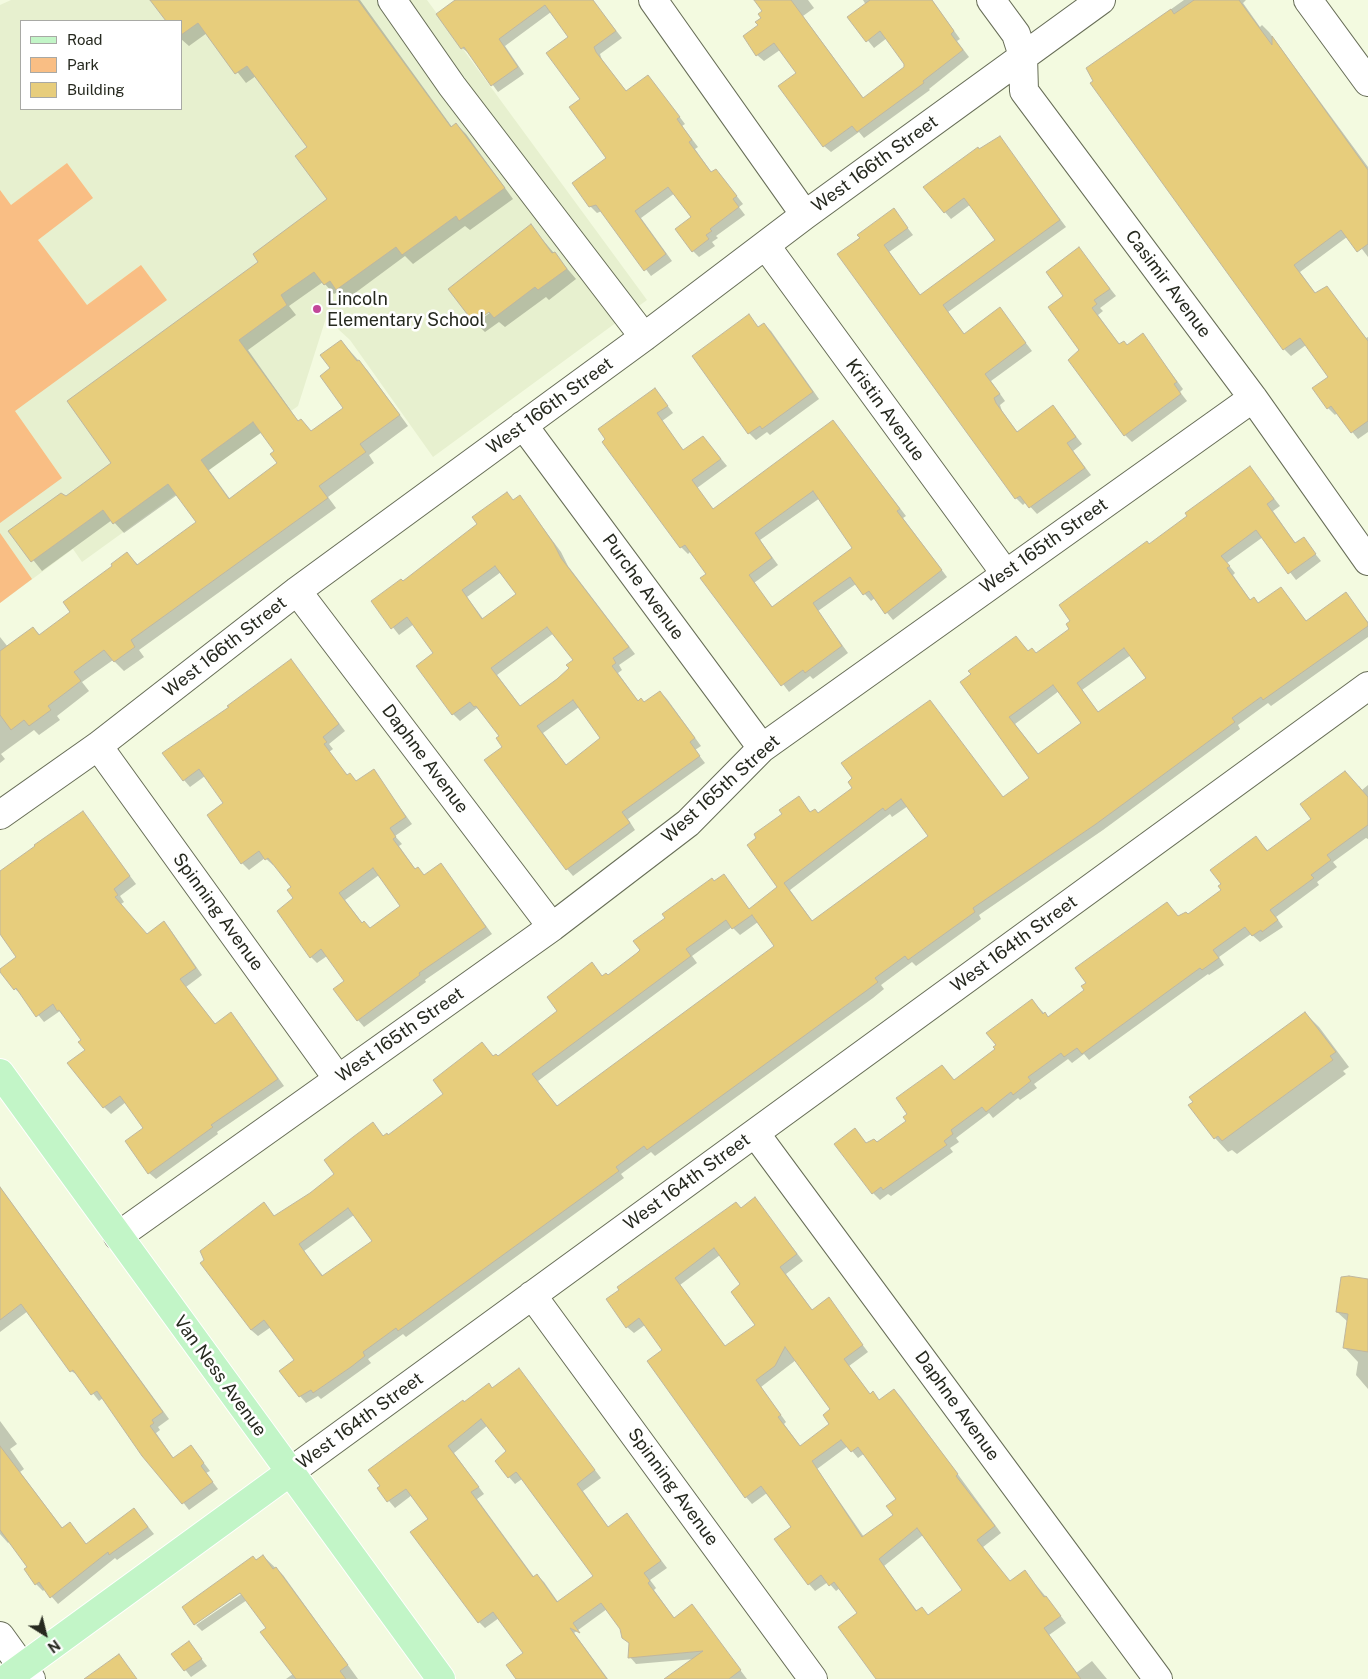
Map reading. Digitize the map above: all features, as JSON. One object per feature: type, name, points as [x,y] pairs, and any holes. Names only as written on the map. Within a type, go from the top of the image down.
[{"type":"main road","name":"Van Ness Avenue","points":[[0,1074],[441,1679]]},
{"type":"main road","name":"West 164th Street","points":[[20,1675],[290,1472]]},
{"type":"street","points":[[392,0],[452,86],[644,337]]},
{"type":"street","points":[[653,0],[805,215]]},
{"type":"street","name":"Casimir Avenue","points":[[991,0],[1016,34],[1023,56],[1024,91],[1253,398],[1368,561]]},
{"type":"street","name":"West 166th Street","points":[[0,814],[98,746],[297,591],[644,337],[805,215],[1102,0]]},
{"type":"street","points":[[1308,0],[1368,82]]},
{"type":"street","name":"Kristin Avenue","points":[[766,246],[1005,573]]},
{"type":"street","name":"West 165th Street","points":[[118,1236],[552,927],[688,823],[762,748],[1253,398]]},
{"type":"street","name":"Purche Avenue","points":[[523,425],[762,748]]},
{"type":"street","name":"Daphne Avenue","points":[[297,591],[552,927]]},
{"type":"street","name":"West 164th Street","points":[[290,1472],[1368,686]]},
{"type":"street","name":"Spinning Avenue","points":[[98,746],[338,1079]]},
{"type":"street","name":"Daphne Avenue","points":[[755,1133],[1158,1679]]},
{"type":"street","name":"Spinning Avenue","points":[[532,1295],[813,1679]]},
{"type":"street","points":[[0,1636],[20,1675]]},
{"type":"shaded area","name":"Lincoln Elementary School","points":[[11,0],[427,0],[647,300],[433,457],[350,340],[326,318],[298,406],[82,562],[73,549],[0,603],[0,5]]},
{"type":"green space","points":[[67,163],[93,198],[38,240],[87,305],[141,265],[167,300],[15,411],[62,478],[0,523],[0,190],[11,205]]},
{"type":"green space","points":[[0,533],[32,579],[0,603]]},
{"type":"building","points":[[150,0],[358,0],[451,127],[456,123],[505,188],[459,221],[456,216],[402,255],[396,247],[336,290],[330,281],[324,285],[314,272],[281,295],[287,305],[239,340],[298,421],[301,419],[311,431],[343,408],[320,376],[330,368],[320,355],[341,340],[357,361],[359,360],[400,415],[360,444],[366,452],[319,486],[328,498],[131,640],[135,647],[114,662],[104,650],[74,672],[81,681],[48,706],[51,710],[29,726],[24,720],[11,730],[0,715],[0,651],[33,627],[39,635],[70,612],[63,602],[112,566],[111,564],[127,552],[137,565],[196,522],[168,484],[113,524],[103,510],[31,562],[8,531],[61,493],[66,496],[111,463],[67,401],[258,262],[253,254],[327,199],[295,156],[307,147],[247,66],[235,74],[198,23],[182,34],[182,20],[165,20]],"holes":[[[253,422],[274,451],[270,454],[277,463],[229,499],[201,460]]]},
{"type":"building","points":[[455,0],[593,0],[616,31],[594,47],[596,52],[626,91],[648,75],[680,117],[677,119],[692,140],[689,142],[711,172],[716,169],[737,196],[733,199],[739,207],[710,229],[712,231],[706,235],[709,239],[692,252],[675,229],[691,217],[668,187],[635,211],[666,254],[644,271],[596,205],[589,207],[572,183],[606,158],[569,107],[580,99],[546,53],[568,37],[545,5],[499,39],[518,67],[491,86],[464,47],[461,49],[436,14]]},
{"type":"building","points":[[754,0],[791,0],[863,98],[904,67],[904,64],[880,31],[866,42],[847,17],[870,0],[932,0],[954,31],[951,34],[963,50],[923,81],[924,83],[857,132],[852,126],[823,147],[778,86],[796,73],[774,43],[756,56],[743,36],[758,25],[755,22],[761,18],[758,14],[762,11]]},
{"type":"building","points":[[1194,0],[1239,0],[1272,45],[1272,36],[1368,170],[1368,244],[1357,252],[1341,230],[1294,265],[1315,293],[1327,286],[1368,341],[1368,421],[1351,433],[1331,406],[1327,409],[1312,388],[1328,377],[1300,338],[1283,350],[1090,83],[1093,81],[1086,68],[1171,9],[1174,14]]},
{"type":"building","points":[[1000,136],[1060,220],[943,305],[964,334],[1000,307],[1026,343],[985,374],[1000,394],[994,398],[996,403],[1017,432],[1053,405],[1076,437],[1067,443],[1085,468],[1029,508],[1020,496],[1015,499],[837,254],[860,238],[857,235],[894,208],[908,228],[884,245],[920,295],[995,240],[964,198],[944,213],[923,187],[978,147],[979,149]]},
{"type":"building","points":[[531,224],[552,253],[555,252],[567,269],[538,290],[535,287],[494,318],[489,312],[474,323],[448,289]]},
{"type":"building","points":[[1079,247],[1110,289],[1094,300],[1097,304],[1092,308],[1119,344],[1124,341],[1127,345],[1143,333],[1177,382],[1174,384],[1181,394],[1124,436],[1068,360],[1079,350],[1048,307],[1063,296],[1046,272]]},
{"type":"building","points":[[749,314],[758,327],[764,323],[813,392],[762,429],[760,426],[748,434],[692,356]]},
{"type":"building","points":[[655,388],[668,406],[657,413],[683,450],[703,436],[721,459],[692,480],[713,509],[833,420],[900,509],[897,511],[942,570],[885,614],[869,591],[863,595],[850,577],[813,603],[842,646],[805,673],[803,670],[781,686],[700,578],[706,574],[685,545],[680,548],[602,442],[605,439],[598,429]],"holes":[[[813,491],[852,548],[772,607],[749,575],[772,558],[755,533]]]},
{"type":"building","points":[[1250,466],[1274,499],[1267,504],[1295,543],[1304,537],[1316,554],[1288,574],[1256,530],[1221,556],[1230,566],[1227,568],[1250,600],[1254,597],[1258,603],[1281,587],[1306,621],[1346,592],[1368,623],[1368,626],[1263,700],[1261,697],[1232,718],[1235,722],[1096,824],[973,908],[975,912],[908,960],[905,956],[875,978],[878,982],[647,1150],[644,1146],[616,1167],[619,1171],[398,1331],[396,1328],[363,1352],[365,1356],[351,1367],[313,1393],[311,1390],[299,1397],[279,1371],[294,1360],[264,1320],[251,1330],[200,1263],[204,1260],[200,1251],[264,1202],[274,1216],[310,1193],[334,1174],[324,1160],[353,1137],[373,1122],[383,1136],[387,1133],[388,1135],[443,1094],[433,1080],[482,1042],[493,1056],[496,1054],[498,1056],[557,1011],[547,997],[592,962],[602,976],[606,973],[608,975],[640,950],[633,941],[665,918],[662,914],[712,878],[714,881],[724,874],[749,909],[777,887],[747,845],[756,838],[754,834],[782,814],[779,810],[799,796],[810,812],[815,809],[818,813],[852,788],[848,782],[852,778],[841,763],[930,700],[1003,797],[1029,778],[960,682],[971,674],[968,671],[1016,636],[1028,651],[1032,648],[1036,653],[1069,629],[1066,624],[1070,621],[1059,605],[1147,541],[1149,544],[1187,516],[1185,513]],"holes":[[[1124,648],[1146,678],[1098,712],[1077,683]],[[1053,685],[1081,723],[1038,754],[1009,717]],[[901,799],[928,836],[812,921],[784,883],[883,808],[885,811]],[[752,915],[774,946],[557,1106],[532,1074],[691,956],[686,949],[726,920],[732,929]],[[348,1208],[372,1241],[322,1276],[299,1244]]]},
{"type":"building","points":[[507,492],[513,500],[520,495],[554,544],[561,558],[629,647],[613,658],[616,663],[612,666],[638,701],[641,698],[644,702],[660,691],[695,738],[690,742],[700,756],[622,812],[630,823],[566,870],[484,760],[502,747],[496,738],[499,736],[476,706],[474,707],[470,702],[452,715],[416,666],[433,653],[407,617],[391,629],[371,601],[401,579],[403,581],[477,524],[472,517]],"holes":[[[495,566],[516,594],[482,619],[462,590]],[[547,627],[573,660],[566,665],[569,668],[557,679],[520,706],[491,668]],[[573,700],[600,738],[566,765],[537,726]]]},
{"type":"building","points":[[291,659],[339,724],[323,737],[327,742],[324,744],[347,775],[350,773],[356,781],[374,769],[406,817],[390,828],[396,837],[393,839],[415,869],[418,867],[424,875],[441,863],[486,927],[419,973],[420,975],[357,1021],[333,989],[344,981],[321,949],[310,958],[277,911],[293,898],[287,890],[291,887],[268,858],[265,860],[259,851],[241,864],[207,815],[223,803],[199,769],[183,781],[162,753],[229,707],[227,706]],"holes":[[[373,868],[400,906],[370,928],[364,921],[362,923],[339,893]]]},
{"type":"building","points":[[1345,771],[1368,797],[1368,825],[1327,855],[1331,860],[1311,875],[1314,878],[1270,910],[1278,920],[1262,932],[1261,930],[1252,936],[1245,927],[1213,950],[1219,958],[1202,970],[1200,968],[1082,1054],[1077,1048],[1064,1057],[1061,1053],[1028,1077],[1031,1081],[1013,1095],[1011,1092],[986,1112],[982,1107],[951,1130],[953,1134],[944,1141],[947,1145],[883,1190],[881,1187],[872,1194],[834,1144],[855,1128],[866,1143],[874,1139],[877,1142],[906,1121],[903,1117],[907,1114],[896,1098],[942,1065],[954,1080],[995,1049],[993,1047],[996,1045],[986,1033],[1032,999],[1043,1014],[1045,1012],[1048,1017],[1084,990],[1081,986],[1086,983],[1075,968],[1167,902],[1178,916],[1186,912],[1188,914],[1221,890],[1218,886],[1221,884],[1210,870],[1256,836],[1267,851],[1311,819],[1300,804]]},
{"type":"building","points":[[83,811],[130,876],[114,889],[118,895],[115,897],[147,934],[164,921],[196,968],[180,979],[215,1024],[231,1012],[278,1079],[211,1125],[213,1127],[148,1174],[125,1141],[143,1128],[120,1096],[103,1108],[67,1063],[85,1050],[78,1042],[81,1040],[53,1004],[36,1017],[16,988],[14,990],[0,972],[0,969],[16,957],[0,934],[0,871]]},
{"type":"building","points":[[1305,1012],[1336,1052],[1330,1056],[1333,1060],[1222,1141],[1218,1136],[1214,1139],[1188,1105],[1193,1102],[1189,1097]]},
{"type":"building","points":[[0,1187],[163,1412],[152,1420],[154,1423],[150,1426],[173,1458],[191,1445],[204,1463],[201,1466],[213,1482],[182,1504],[142,1456],[97,1391],[91,1395],[73,1370],[70,1372],[21,1304],[0,1320]]},
{"type":"building","points":[[755,1197],[797,1254],[780,1267],[812,1310],[829,1297],[863,1345],[844,1359],[870,1394],[873,1391],[879,1400],[894,1389],[958,1474],[956,1476],[995,1526],[977,1540],[1010,1581],[1025,1570],[1044,1597],[1046,1596],[1061,1616],[1044,1628],[1081,1679],[876,1679],[838,1627],[857,1613],[834,1582],[829,1586],[821,1575],[808,1585],[774,1539],[791,1527],[761,1486],[745,1498],[647,1361],[662,1350],[639,1318],[626,1328],[606,1299],[619,1290],[617,1287],[736,1202],[741,1208]],"holes":[[[714,1248],[740,1284],[731,1292],[755,1325],[725,1346],[675,1278]],[[785,1347],[830,1409],[823,1415],[829,1424],[800,1446],[778,1417],[781,1415],[756,1380],[775,1366]],[[841,1440],[851,1452],[858,1447],[896,1499],[886,1506],[893,1515],[862,1537],[812,1461]],[[917,1528],[962,1590],[928,1615],[922,1607],[916,1611],[879,1559]]]},
{"type":"building","points":[[1349,1276],[1368,1279],[1368,1352],[1343,1348],[1348,1314],[1336,1312],[1341,1277]]},
{"type":"building","points":[[519,1368],[595,1470],[577,1484],[608,1527],[627,1513],[661,1561],[644,1573],[650,1581],[648,1583],[674,1618],[692,1604],[741,1670],[729,1679],[664,1679],[703,1651],[628,1658],[629,1643],[622,1638],[620,1629],[601,1603],[573,1623],[580,1633],[570,1628],[607,1679],[516,1679],[506,1665],[523,1653],[493,1612],[478,1623],[410,1532],[428,1519],[406,1489],[387,1502],[377,1488],[380,1486],[368,1470],[463,1400],[464,1402],[489,1383],[492,1388]],"holes":[[[481,1419],[506,1451],[495,1461],[508,1478],[517,1473],[593,1576],[557,1602],[537,1574],[533,1577],[471,1492],[479,1487],[448,1446]]]},
{"type":"building","points":[[0,1446],[62,1528],[70,1522],[86,1544],[134,1508],[148,1527],[109,1555],[108,1552],[50,1598],[39,1582],[35,1585],[24,1569],[27,1567],[0,1530]]},
{"type":"building","points":[[263,1555],[273,1569],[276,1567],[348,1665],[340,1671],[346,1679],[296,1679],[260,1632],[266,1628],[240,1593],[194,1625],[182,1607],[253,1556],[256,1560]]},
{"type":"building","points":[[189,1641],[202,1659],[184,1671],[171,1654]]},
{"type":"building","points":[[119,1654],[137,1679],[84,1679]]},
{"type":"place","name":"Lincoln Elementary School","points":[[317,309]]}]
